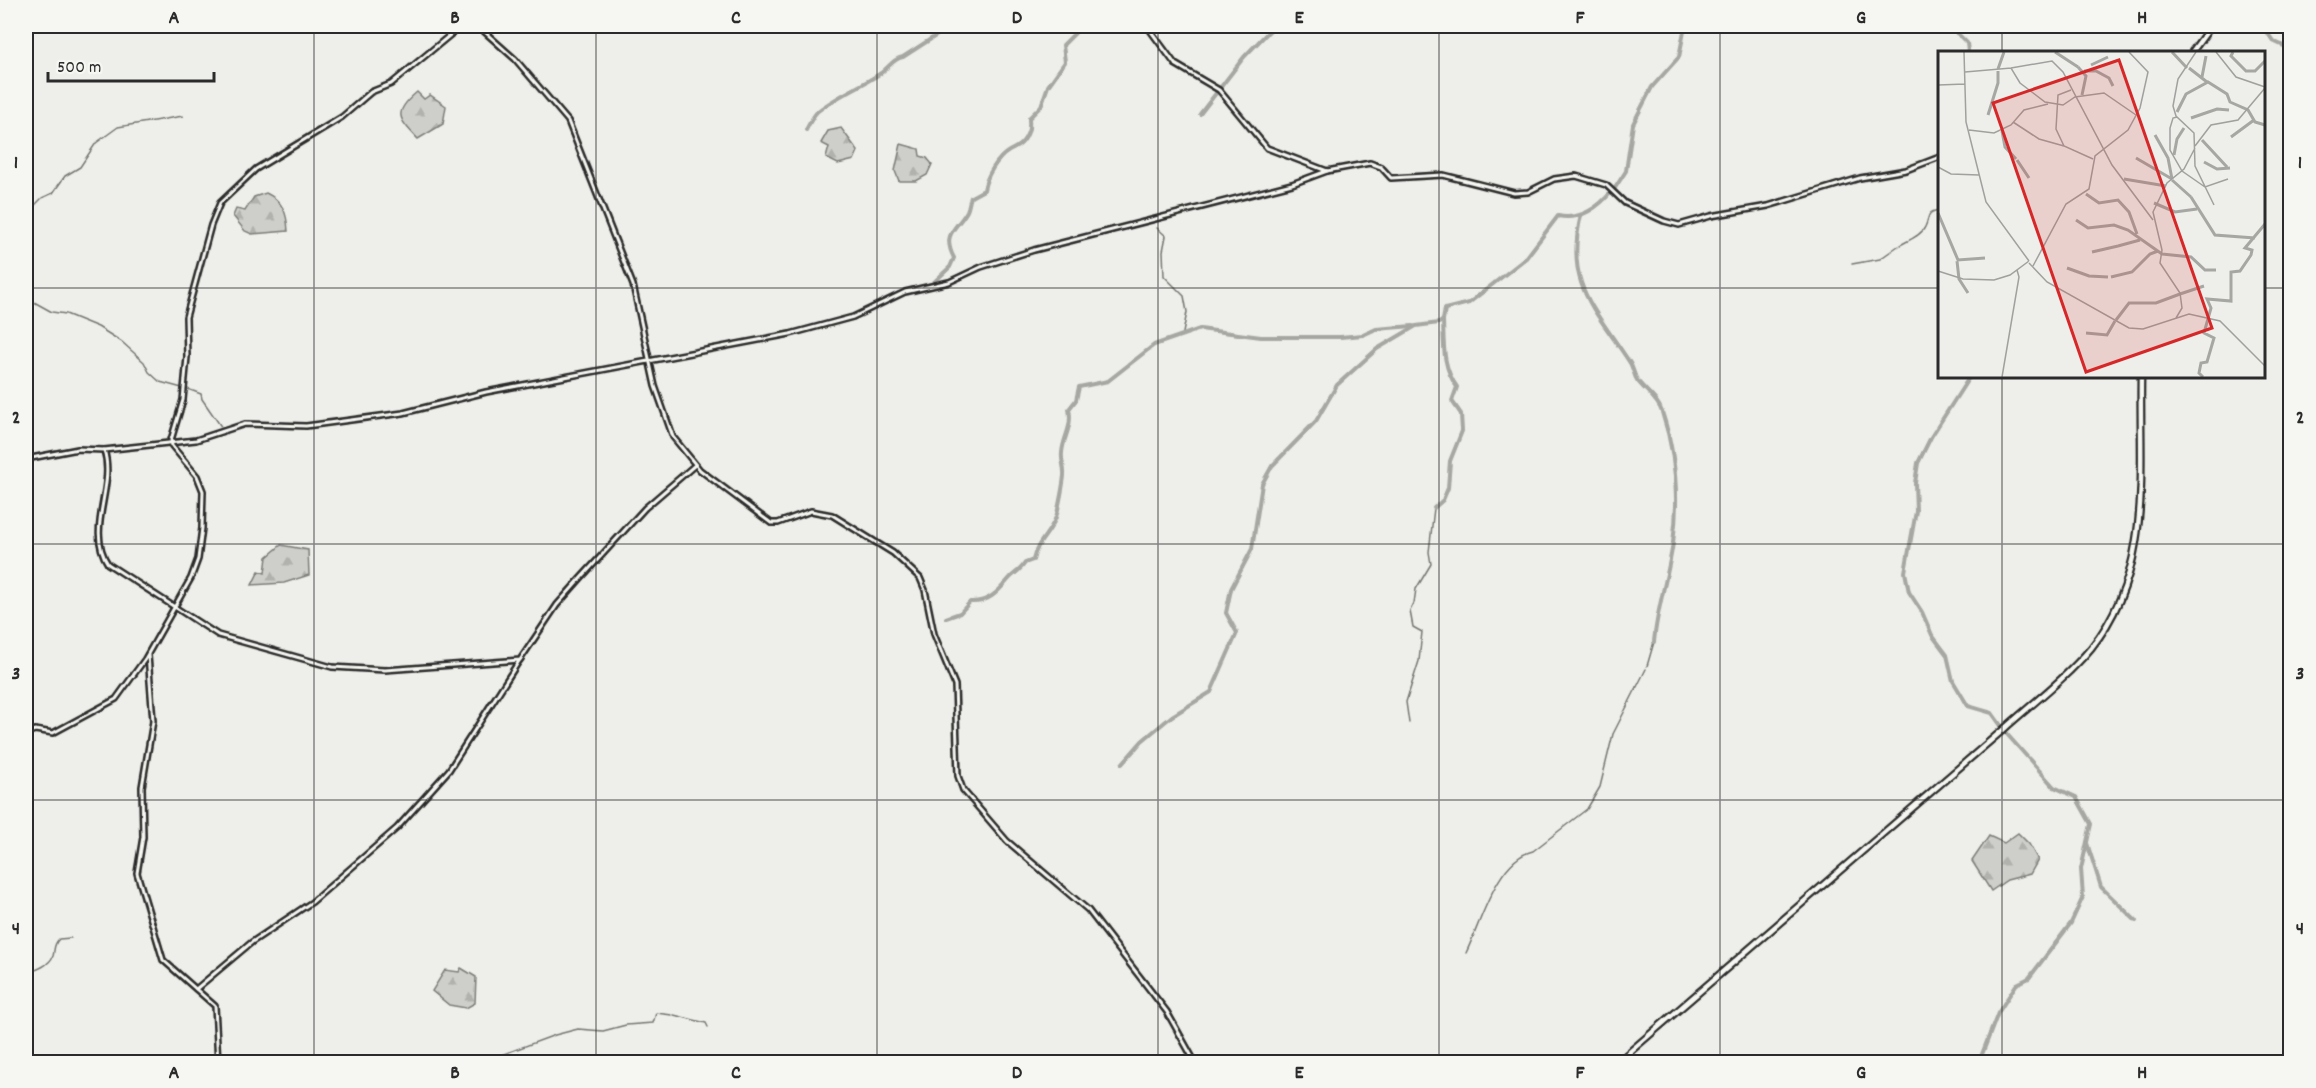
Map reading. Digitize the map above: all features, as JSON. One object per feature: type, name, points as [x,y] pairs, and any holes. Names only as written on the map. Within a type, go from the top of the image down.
[{"type":"highway","points":[[2193,51],[2210,26]]},
{"type":"highway","points":[[1618,1062],[2004,729],[2068,672],[2095,643],[2122,600],[2134,558],[2138,527],[2141,378]]},
{"type":"street","points":[[170,443],[183,400],[187,357],[186,317],[211,225],[220,203],[256,169],[342,117],[371,92],[389,85],[461,26]]},
{"type":"street","points":[[478,26],[515,59],[568,120],[633,285],[648,360],[669,430],[695,465],[771,523],[778,523],[811,511],[832,515],[867,540],[892,553],[918,575],[925,590],[934,634],[955,685],[958,776],[963,790],[1001,836],[1088,910],[1167,1012],[1196,1062]]},
{"type":"street","points":[[1147,26],[1175,63],[1219,90],[1267,148],[1327,171]]},
{"type":"street","points":[[26,459],[78,449],[104,450],[207,438],[227,428],[245,424],[306,426],[403,412],[472,395],[835,323],[865,312],[904,292],[956,279],[975,269],[1034,249],[1092,237],[1292,184],[1327,171],[1370,163],[1380,167],[1391,178],[1443,175],[1514,193],[1528,192],[1554,179],[1576,176],[1606,184],[1625,203],[1664,221],[1679,225],[1711,216],[1768,207],[1860,178],[1906,170],[1938,158]]},
{"type":"street","points":[[26,733],[35,730],[53,733],[108,705],[131,682],[148,655],[173,606],[188,584],[198,559],[204,495],[197,476],[170,443]]},
{"type":"street","points":[[104,450],[108,471],[99,526],[106,561],[209,630],[228,639],[345,669],[385,670],[520,660]]},
{"type":"street","points":[[196,989],[252,942],[312,902],[404,821],[449,770],[557,605],[645,508],[695,465]]},
{"type":"street","points":[[148,655],[153,721],[142,787],[143,837],[137,873],[163,960],[216,1009],[218,1062]]},
{"type":"green space","points":[[417,92],[424,99],[430,95],[446,106],[443,124],[418,139],[406,126],[401,116],[404,105]]},
{"type":"green space","points":[[841,128],[858,151],[854,160],[838,164],[826,158],[829,147],[821,143],[828,131]]},
{"type":"green space","points":[[901,144],[919,149],[920,156],[927,158],[932,164],[927,175],[916,181],[899,181],[895,171]]},
{"type":"green space","points":[[266,193],[283,208],[288,231],[252,234],[245,231],[233,216],[236,209],[245,211],[254,197]]},
{"type":"green space","points":[[281,545],[308,550],[309,575],[284,583],[252,585],[259,571],[265,573],[267,557]]},
{"type":"green space","points":[[2018,833],[2029,844],[2038,860],[2030,874],[2007,880],[1991,891],[1972,861],[1989,836],[2004,843]]},
{"type":"green space","points":[[461,968],[476,977],[475,1003],[466,1008],[449,1005],[432,991],[445,970],[459,972]]},
{"type":"waterway","points":[[806,130],[816,113],[825,106],[881,73],[897,59],[951,26]]},
{"type":"waterway","points":[[932,284],[950,267],[954,258],[950,250],[950,237],[967,211],[971,197],[984,190],[1000,158],[1025,139],[1029,129],[1029,118],[1041,106],[1048,86],[1065,62],[1063,45],[1075,33],[1077,26]]},
{"type":"waterway","points":[[1200,114],[1244,57],[1274,26]]},
{"type":"waterway","points":[[1615,188],[1626,171],[1633,124],[1652,87],[1679,57],[1685,26]]},
{"type":"waterway","points":[[1950,26],[1967,43],[1968,51]]},
{"type":"waterway","points":[[2263,26],[2273,41],[2290,49]]},
{"type":"waterway","points":[[26,214],[42,198],[53,193],[65,176],[80,167],[96,143],[118,127],[183,116]]},
{"type":"waterway","points":[[1122,764],[1142,741],[1172,716],[1211,692],[1237,633],[1226,613],[1231,589],[1252,549],[1262,484],[1272,466],[1316,421],[1337,385],[1377,349],[1416,326],[1439,323],[1443,320],[1445,309],[1469,303],[1526,258],[1558,216],[1581,215],[1595,207],[1612,191]]},
{"type":"waterway","points":[[1900,245],[1920,233],[1930,214],[1938,210]]},
{"type":"waterway","points":[[1581,215],[1577,239],[1580,279],[1595,311],[1630,363],[1637,380],[1660,407],[1667,428],[1673,461],[1676,494],[1675,527],[1654,642]]},
{"type":"waterway","points":[[1157,228],[1166,236],[1163,251],[1164,276],[1184,296],[1187,312],[1183,333]]},
{"type":"waterway","points":[[1852,264],[1880,259],[1898,246]]},
{"type":"waterway","points":[[26,303],[34,302],[52,312],[66,314],[98,327],[122,342],[144,362],[149,372],[160,382],[182,388]]},
{"type":"waterway","points":[[1434,508],[1443,500],[1448,488],[1450,461],[1462,431],[1461,414],[1452,401],[1457,387],[1446,363],[1443,320]]},
{"type":"waterway","points":[[946,618],[960,613],[970,602],[982,601],[992,596],[1025,563],[1033,560],[1037,548],[1057,514],[1064,470],[1063,447],[1070,421],[1069,409],[1076,400],[1079,387],[1108,381],[1154,345],[1200,329],[1261,337],[1340,337],[1363,335],[1376,329],[1413,326]]},
{"type":"waterway","points":[[1969,378],[1931,437],[1918,463],[1915,483],[1916,511],[1905,572],[1909,592],[1922,612],[1932,635],[1947,655],[1953,681],[1968,706],[1992,713],[2002,727]]},
{"type":"waterway","points":[[185,388],[201,394],[222,428]]},
{"type":"waterway","points":[[1409,723],[1406,702],[1419,661],[1422,632],[1413,627],[1410,611],[1416,589],[1431,564],[1429,552],[1434,508]]},
{"type":"waterway","points":[[1647,666],[1654,642]]},
{"type":"waterway","points":[[1466,953],[1484,909],[1509,866],[1520,856],[1533,851],[1587,809],[1600,787],[1613,734],[1646,669]]},
{"type":"waterway","points":[[2005,732],[2054,787],[2076,797],[2091,824],[2081,869],[2083,897],[2071,923],[2029,978],[2017,984]]},
{"type":"waterway","points":[[2087,843],[2101,887],[2136,921]]},
{"type":"waterway","points":[[29,970],[39,969],[49,962],[59,939],[71,938]]},
{"type":"waterway","points":[[1979,1062],[1998,1013],[2016,985]]},
{"type":"waterway","points":[[493,1058],[578,1029],[603,1031],[626,1025],[653,1023],[656,1013],[672,1015]]},
{"type":"waterway","points":[[674,1015],[706,1023],[708,1027]]},
{"type":"waterway","points":[[480,1062],[491,1058]]}]
